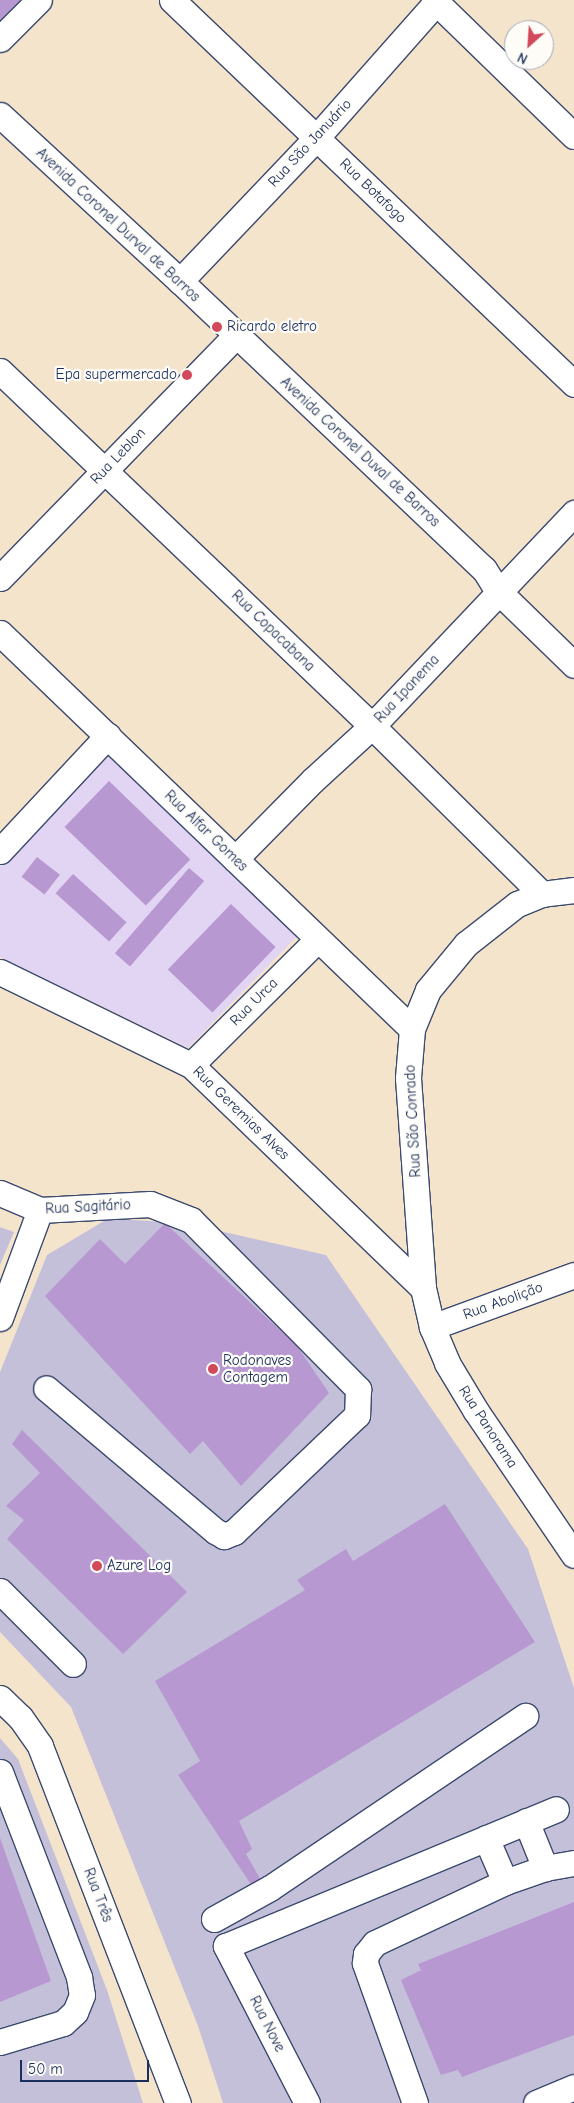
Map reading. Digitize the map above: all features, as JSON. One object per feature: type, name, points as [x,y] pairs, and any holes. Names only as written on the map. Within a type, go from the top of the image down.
[{"type":"street","points":[[0,39],[39,0]]},
{"type":"street","name":"Rua Botafogo","points":[[172,0],[574,384]]},
{"type":"street","points":[[436,1],[574,136]]},
{"type":"street","name":"Rua São Januário","points":[[180,280],[317,138],[436,1]]},
{"type":"street","name":"Avenida Coronel Durval de Barros","points":[[0,116],[180,280],[236,335]]},
{"type":"street","name":"Rua Leblon","points":[[0,578],[236,335]]},
{"type":"street","name":"Avenida Coronel Duval de Barros","points":[[236,335],[502,586],[574,646]]},
{"type":"street","name":"Rua Copacabana","points":[[0,371],[372,726],[542,894]]},
{"type":"street","name":"Rua Ipanema","points":[[235,859],[313,780],[372,726],[502,586],[574,513]]},
{"type":"street","name":"Avenida Coronel Duval de Barros","points":[[502,586],[574,665]]},
{"type":"street","name":"Rua Alfar Gomes","points":[[0,633],[108,735],[317,940],[412,1029]]},
{"type":"street","points":[[0,851],[108,735]]},
{"type":"street","name":"Rua São Conrado","points":[[423,1288],[408,1078],[412,1029],[428,990],[466,944],[517,904],[542,894],[574,890]]},
{"type":"street","name":"Rua Urca","points":[[191,1064],[317,940]]},
{"type":"street","name":"Rua Geremias Alves","points":[[0,972],[191,1064],[423,1288]]},
{"type":"street","name":"Rua Sagitário","points":[[0,1193],[40,1210],[150,1204],[191,1220],[358,1390],[357,1415],[234,1532],[224,1536],[215,1532],[46,1388]]},
{"type":"street","points":[[0,1318],[40,1210]]},
{"type":"street","name":"Rua Abolição","points":[[432,1327],[574,1275]]},
{"type":"street","name":"Rua Panorama","points":[[423,1288],[432,1327],[447,1363],[476,1411],[574,1555]]},
{"type":"street","points":[[0,1591],[73,1664]]},
{"type":"street","name":"Rua Três","points":[[0,1698],[20,1717],[40,1746],[178,2103]]},
{"type":"street","points":[[214,1918],[270,1888],[525,1716]]},
{"type":"street","points":[[0,1772],[79,1977],[82,1995],[76,2012],[63,2023],[0,2042]]},
{"type":"street","points":[[505,1882],[486,1838],[556,1809]]},
{"type":"street","points":[[526,1821],[544,1868]]},
{"type":"street","name":"Rua Nove","points":[[307,2103],[226,1946],[486,1838]]},
{"type":"street","points":[[415,2103],[365,1963],[366,1954],[375,1943],[505,1882],[544,1868],[574,1863]]},
{"type":"street","points":[[536,2103],[574,2087]]},
{"type":"shaded area","points":[[111,752],[299,934],[188,1048],[0,957],[0,866]]},
{"type":"shaded area","points":[[109,1218],[189,1224],[326,1255],[528,1549],[574,1688],[574,2103],[223,2103],[198,2026],[71,1707],[0,1632],[0,1372],[47,1255]]},
{"type":"shaded area","points":[[0,1227],[14,1232],[0,1265]]},
{"type":"shaded area","points":[[0,1738],[18,1759],[107,1990],[143,2103],[0,2103]]},
{"type":"building","points":[[0,0],[21,0],[0,23]]},
{"type":"building","points":[[109,781],[190,859],[146,906],[65,827]]},
{"type":"building","points":[[37,857],[60,875],[44,895],[22,877]]},
{"type":"building","points":[[189,868],[204,881],[130,966],[115,953]]},
{"type":"building","points":[[73,874],[127,922],[109,941],[56,893]]},
{"type":"building","points":[[231,904],[276,947],[212,1013],[168,969]]},
{"type":"building","name":"Rodonaves Contagem","points":[[165,1223],[297,1346],[329,1393],[241,1486],[203,1441],[190,1454],[45,1296],[100,1239],[125,1264]]},
{"type":"building","name":"Azure Log","points":[[22,1430],[187,1592],[123,1654],[7,1539],[24,1520],[6,1506],[40,1473],[12,1444]]},
{"type":"building","points":[[445,1504],[535,1642],[239,1821],[252,1849],[246,1854],[265,1887],[256,1892],[178,1775],[200,1761],[155,1681],[305,1590],[297,1580],[346,1549],[353,1561]]},
{"type":"building","points":[[0,1838],[51,1981],[0,2002]]},
{"type":"building","points":[[574,1902],[574,2035],[462,2077],[458,2070],[441,2075],[401,1980],[421,1970],[418,1964]]},
{"type":"place","name":"Ricardo eletro","points":[[217,327]]},
{"type":"place","name":"Epa supermercado","points":[[187,375]]},
{"type":"place","name":"Rodonaves Contagem","points":[[213,1369]]},
{"type":"place","name":"Azure Log","points":[[97,1566]]}]
